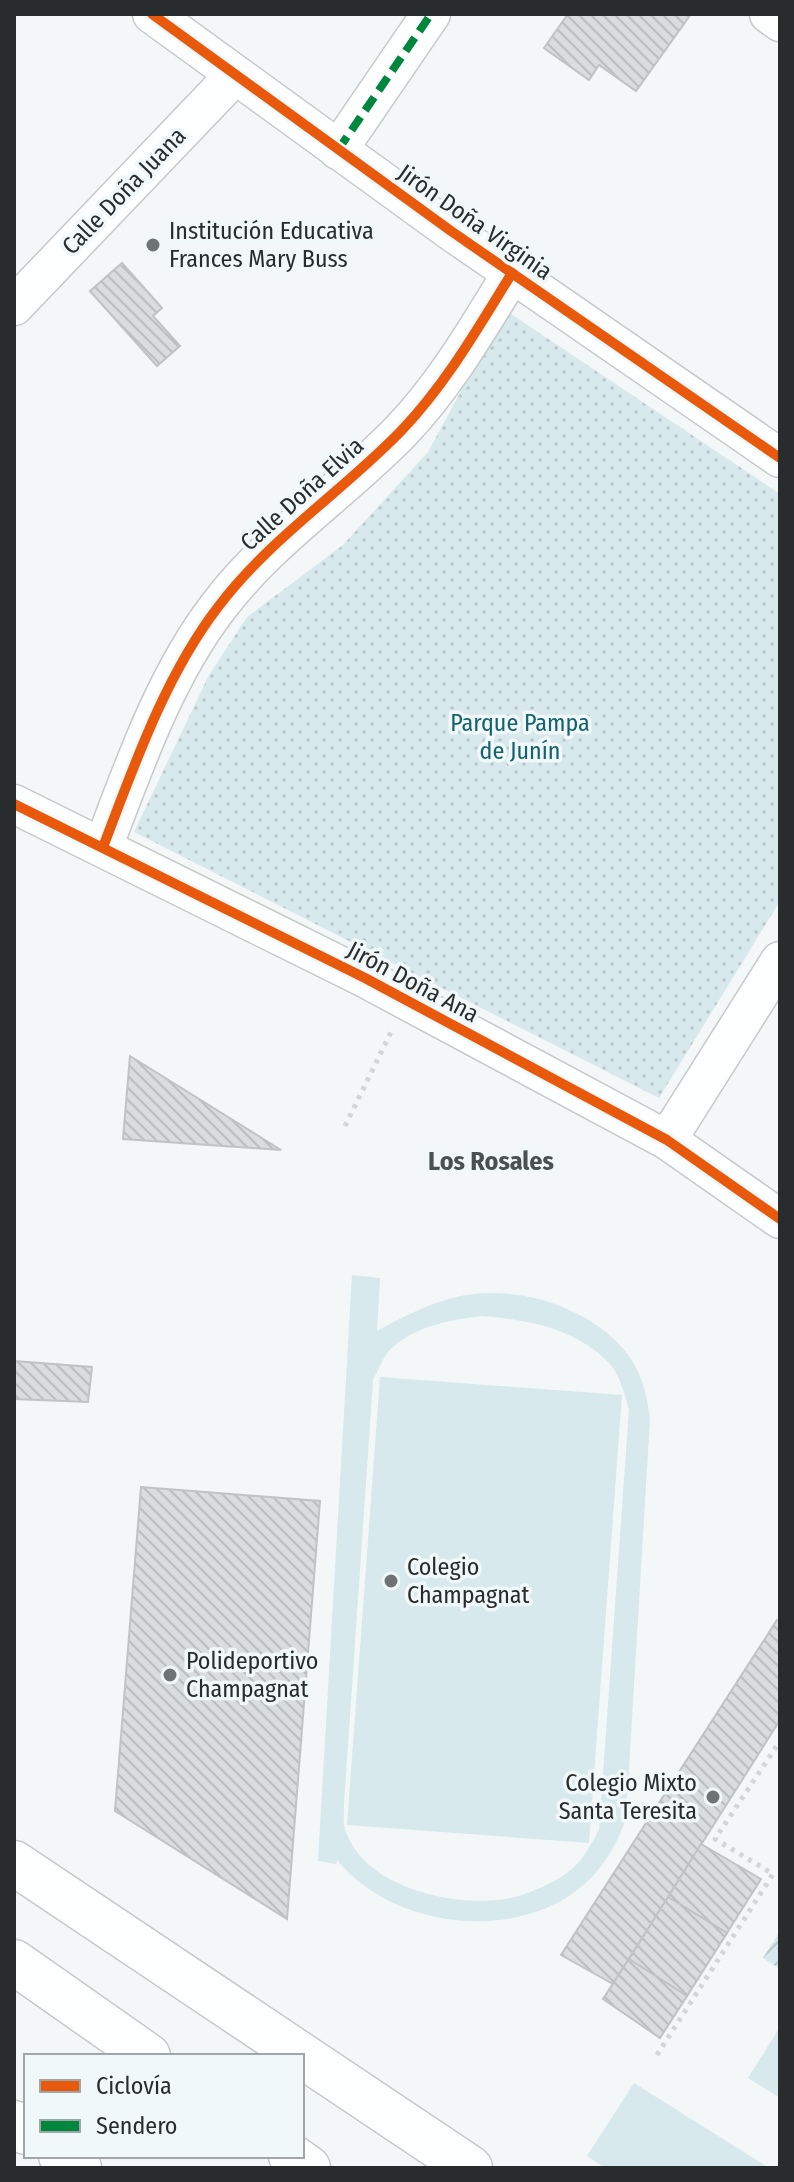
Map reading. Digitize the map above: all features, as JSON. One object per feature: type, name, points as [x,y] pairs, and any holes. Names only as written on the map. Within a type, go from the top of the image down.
[{"type":"main road","points":[[14,1863],[300,2054]]},
{"type":"main road","points":[[14,1962],[145,2054]]},
{"type":"main road","points":[[304,2057],[470,2168]]},
{"type":"street","name":"Jirón Doña Virginia","points":[[152,14],[338,150],[780,458]]},
{"type":"street","points":[[338,150],[431,14]]},
{"type":"street","points":[[769,14],[780,22]]},
{"type":"street","name":"Calle Doña Juana","points":[[14,306],[234,76]]},
{"type":"street","name":"Calle Doña Elvia","points":[[103,847],[134,767],[196,637],[251,566],[359,472],[429,399],[512,273]]},
{"type":"street","name":"Jirón Doña Ana","points":[[14,804],[407,1001],[667,1140],[780,1219]]},
{"type":"street","points":[[667,1140],[780,961]]},
{"type":"path","points":[[345,1126],[407,1001]]},
{"type":"path","points":[[657,2055],[773,1874],[715,1839],[780,1741]]},
{"type":"green space","name":"Parque Pampa de Junín","points":[[505,310],[780,494],[780,901],[659,1098],[134,832],[209,675],[247,617],[343,545],[428,452]]},
{"type":"green space","points":[[352,1275],[380,1278],[377,1331],[435,1303],[479,1294],[502,1293],[527,1297],[574,1312],[614,1339],[629,1356],[644,1386],[650,1419],[626,1819],[616,1842],[596,1872],[569,1896],[541,1910],[511,1918],[479,1921],[446,1919],[415,1911],[385,1899],[359,1882],[337,1860],[336,1864],[318,1861]],"holes":[[[498,1317],[549,1328],[596,1351],[616,1373],[629,1409],[599,1830],[588,1850],[568,1873],[539,1889],[514,1897],[477,1901],[431,1895],[409,1888],[369,1865],[355,1849],[345,1829],[344,1804],[373,1380],[388,1352],[407,1336],[456,1320]]]},
{"type":"green space","points":[[380,1377],[622,1395],[589,1843],[347,1825]]},
{"type":"green space","points":[[780,1931],[780,1969],[763,1958]]},
{"type":"green space","points":[[780,2027],[780,2098],[748,2078]]},
{"type":"green space","points":[[634,2083],[769,2168],[605,2168],[587,2156]]},
{"type":"building","points":[[568,14],[691,14],[636,91],[599,65],[589,80],[544,48]]},
{"type":"building","points":[[122,263],[162,308],[153,316],[180,346],[157,366],[90,291]]},
{"type":"building","points":[[130,1056],[281,1150],[123,1139]]},
{"type":"building","points":[[14,1361],[92,1367],[88,1402],[14,1399]]},
{"type":"building","points":[[141,1487],[320,1501],[287,1919],[115,1811]]},
{"type":"building","points":[[777,1620],[780,1622],[780,1720],[613,1984],[561,1955]]},
{"type":"building","points":[[701,1844],[761,1879],[727,1933],[668,1897]]},
{"type":"building","points":[[668,1897],[727,1933],[687,1996],[629,1959]]},
{"type":"building","points":[[629,1959],[687,1996],[660,2038],[603,1999]]},
{"type":"marked path","points":[[338,150],[431,14]]},
{"type":"cycle path","points":[[152,14],[451,231],[780,458]]},
{"type":"cycle path","points":[[103,847],[166,692],[218,607],[260,559],[378,453],[417,413],[461,355],[512,273]]},
{"type":"cycle path","points":[[14,804],[365,978],[667,1140],[780,1219]]},
{"type":"place","name":"Institución Educativa Frances Mary Buss","points":[[153,245]]},
{"type":"place","name":"Colegio Champagnat","points":[[391,1581]]},
{"type":"place","name":"Polideportivo Champagnat","points":[[170,1675]]},
{"type":"place","name":"Colegio Mixto Santa Teresita","points":[[713,1797]]},
{"type":"district","name":"Los Rosales","points":[[491,1161]]}]
